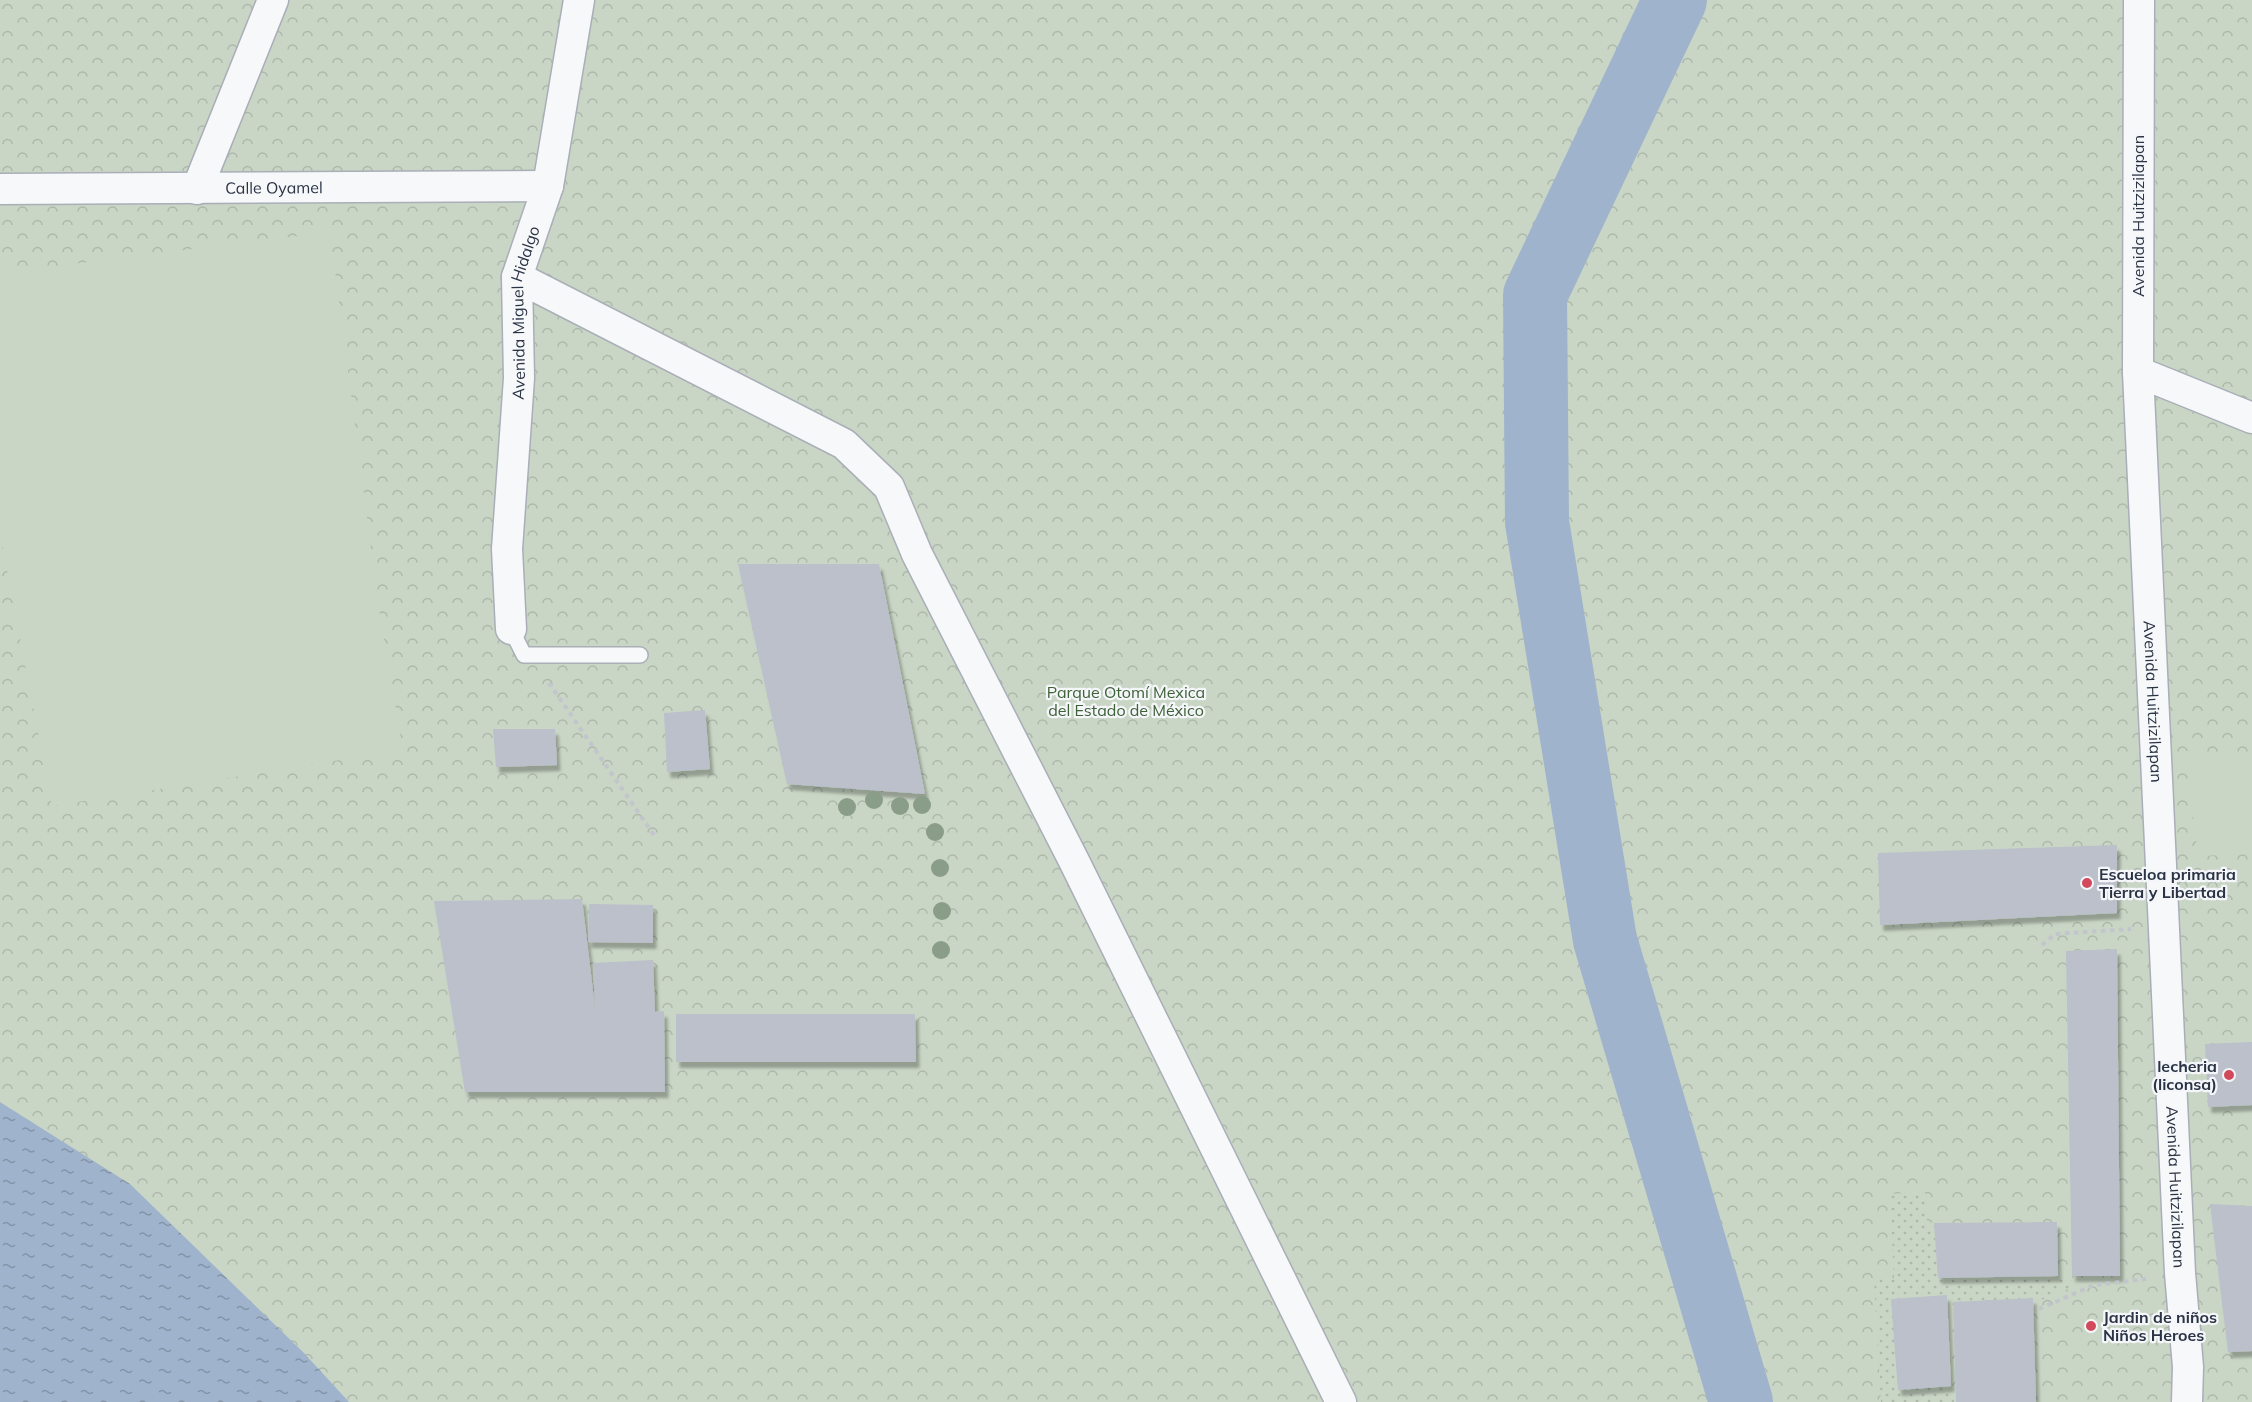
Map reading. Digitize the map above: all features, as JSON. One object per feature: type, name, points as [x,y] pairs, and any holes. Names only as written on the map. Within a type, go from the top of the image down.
[{"type":"street","points":[[197,189],[273,0]]},
{"type":"street","name":"Avenida Miguel Hidalgo","points":[[511,629],[507,549],[519,378],[517,277],[548,186],[579,0]]},
{"type":"street","name":"Avenida Huitzizilapan","points":[[2139,0],[2138,372],[2180,1273],[2188,1367],[2187,1402]]},
{"type":"street","name":"Calle Oyamel","points":[[0,189],[548,186]]},
{"type":"street","points":[[517,277],[844,444],[889,487],[917,554],[1074,861],[1341,1402]]},
{"type":"street","points":[[2138,372],[2252,418]]},
{"type":"lane","points":[[511,629],[524,655],[640,655]]},
{"type":"path","points":[[542,678],[551,685],[654,835]]},
{"type":"path","points":[[2042,945],[2055,934],[2164,929]]},
{"type":"path","points":[[2039,1309],[2094,1285],[2180,1273]]},
{"type":"green space","name":"Parque Otomí Mexica del Estado de México","points":[[0,0],[2252,0],[2252,1402],[0,1402]]},
{"type":"green space","points":[[330,232],[380,617],[403,750],[52,806],[0,533],[0,273]]},
{"type":"green space","points":[[2185,751],[2252,754],[2252,854],[2198,856]]},
{"type":"green space","points":[[1925,1192],[1927,1222],[1934,1223],[1938,1278],[2072,1276],[2072,1287],[2034,1303],[2033,1298],[1953,1302],[1947,1295],[1892,1299],[1898,1389],[1951,1386],[1954,1402],[1881,1402],[1874,1279],[1894,1278],[1890,1194]]},
{"type":"water","points":[[0,1102],[130,1184],[304,1353],[349,1402],[0,1402]]},
{"type":"building","points":[[738,564],[879,564],[925,794],[787,784]]},
{"type":"building","points":[[705,710],[710,769],[667,772],[664,713]]},
{"type":"building","points":[[493,729],[555,729],[557,765],[496,767]]},
{"type":"building","points":[[2117,845],[2117,913],[1880,925],[1878,853]]},
{"type":"building","points":[[582,899],[595,1008],[593,963],[653,960],[655,1012],[664,1011],[665,1092],[465,1092],[434,901]]},
{"type":"building","points":[[589,904],[653,905],[653,943],[588,942]]},
{"type":"building","points":[[2117,949],[2120,1276],[2072,1276],[2066,951]]},
{"type":"building","points":[[676,1014],[915,1014],[916,1062],[676,1062]]},
{"type":"building","name":"lecheria (liconsa)","points":[[2252,1042],[2252,1105],[2208,1107],[2205,1044]]},
{"type":"building","points":[[2210,1204],[2252,1206],[2252,1351],[2228,1352]]},
{"type":"building","points":[[2057,1222],[2058,1276],[1938,1278],[1934,1223]]},
{"type":"building","points":[[1947,1295],[1951,1386],[1898,1390],[1891,1299]]},
{"type":"building","points":[[2033,1298],[2036,1402],[1956,1402],[1953,1302]]},
{"type":"waterway","points":[[1675,0],[1535,295],[1537,522],[1605,940],[1741,1402]]},
{"type":"place","name":"Escueloa primaria Tierra y Libertad","points":[[2087,883]]},
{"type":"place","name":"lecheria (liconsa)","points":[[2229,1075]]},
{"type":"place","name":"Jardin de niños Niños Heroes","points":[[2091,1326]]}]
